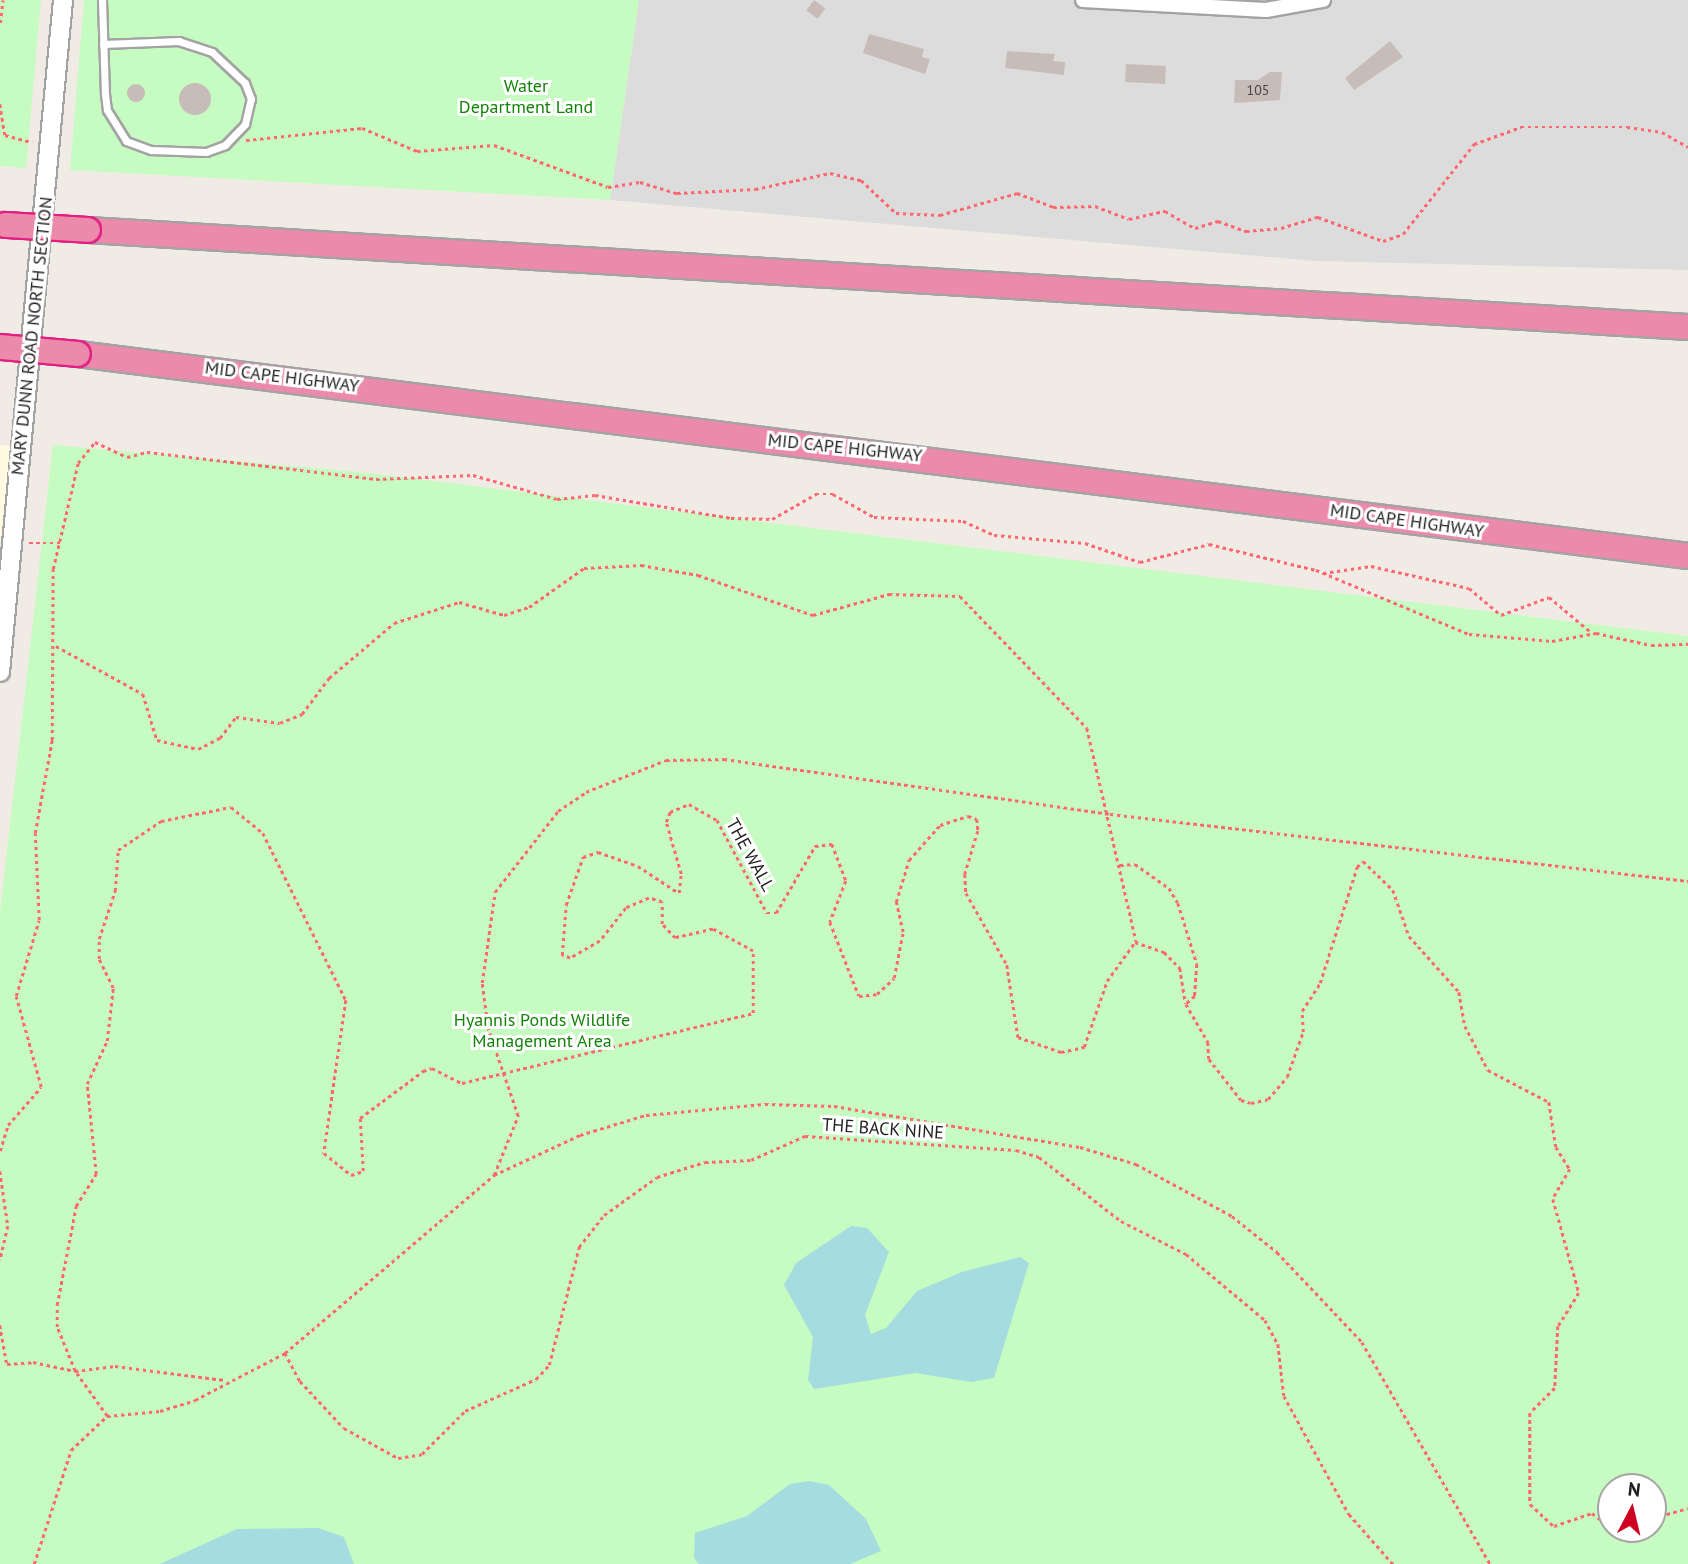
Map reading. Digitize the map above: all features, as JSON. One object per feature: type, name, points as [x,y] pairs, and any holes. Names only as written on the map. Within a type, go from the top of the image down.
[{"type":"highway","points":[[2,225],[1688,327]]},
{"type":"highway","name":"MID CAPE HIGHWAY","points":[[0,348],[78,354],[1688,556]]},
{"type":"street","name":"MARY DUNN ROAD NORTH SECTION","points":[[0,672],[63,0]]},
{"type":"street","points":[[1083,0],[1266,10],[1323,0]]},
{"type":"lane","points":[[102,0],[103,44],[107,110],[126,141],[196,153],[232,139],[245,124],[251,99],[241,76],[219,57],[179,41],[103,44]]},
{"type":"path","points":[[0,23],[3,0]]},
{"type":"path","points":[[0,104],[5,135],[50,148]]},
{"type":"path","points":[[232,139],[362,128],[417,151],[494,145],[608,187],[640,182],[677,193],[755,189],[830,173],[861,180],[896,213],[940,215],[1017,193],[1054,207],[1095,206],[1129,219],[1165,211],[1195,228],[1218,221],[1246,231],[1282,229],[1318,217],[1382,241],[1402,234],[1474,144],[1521,127],[1627,127],[1662,132],[1688,147]]},
{"type":"path","points":[[0,1151],[8,1125],[41,1087],[16,996],[18,973],[39,920],[35,833],[52,740],[55,646],[53,569],[78,463],[95,443],[127,457],[147,452],[376,479],[472,475],[557,499],[594,495],[731,518],[772,519],[816,494],[833,494],[874,517],[963,521],[994,535],[1085,543],[1140,562],[1209,544],[1324,573],[1469,634],[1566,641],[1592,633]]},
{"type":"path","points":[[12,539],[60,542]]},
{"type":"path","points":[[55,646],[142,694],[157,740],[198,749],[220,738],[236,717],[280,723],[302,714],[329,678],[394,623],[458,602],[504,615],[529,607],[584,568],[641,565],[698,575],[813,615],[889,594],[953,595],[970,602],[1087,728],[1110,814],[1135,942],[1164,952],[1180,968],[1186,1004],[1208,1042],[1209,1059],[1241,1100],[1268,1099],[1287,1077],[1303,1031],[1302,1011],[1320,983],[1357,867],[1363,862],[1386,883],[1409,936],[1459,992],[1465,1027],[1488,1070],[1549,1102],[1556,1147],[1570,1169],[1554,1207],[1564,1222],[1579,1293],[1558,1326],[1555,1388],[1530,1413],[1530,1504],[1554,1526],[1592,1513],[1597,1517]]},
{"type":"path","points":[[1324,573],[1371,566],[1469,588],[1501,615],[1549,597],[1592,633],[1651,645],[1688,644]]},
{"type":"path","points":[[494,1175],[518,1116],[503,1074],[482,984],[486,922],[495,892],[540,827],[586,792],[624,775],[694,756],[1110,814],[1688,881]]},
{"type":"path","name":"THE WALL","points":[[503,1074],[753,1013],[753,951],[713,929],[675,938],[662,924],[662,902],[649,898],[626,908],[600,941],[570,958],[562,955],[566,905],[583,857],[598,852],[638,866],[679,893],[681,874],[666,822],[670,812],[689,804],[717,820],[767,913],[776,913],[815,846],[832,844],[846,881],[830,922],[859,996],[877,994],[894,978],[903,932],[896,902],[902,873],[930,835],[955,817],[978,819],[966,893],[1007,965],[1018,1037],[1061,1052],[1084,1047],[1107,981],[1135,942]]},
{"type":"path","points":[[107,1416],[75,1371],[57,1327],[57,1305],[76,1206],[96,1174],[87,1084],[107,1041],[113,988],[99,959],[99,939],[115,891],[118,850],[161,821],[221,806],[242,811],[263,833],[346,1000],[324,1153],[329,1162],[351,1175],[363,1171],[360,1118],[423,1071],[432,1068],[461,1083],[503,1074]]},
{"type":"path","points":[[1120,865],[1135,864],[1169,888],[1178,903],[1197,964],[1195,996],[1186,1004]]},
{"type":"path","points":[[34,1564],[71,1450],[107,1416],[160,1411],[195,1400],[224,1380],[285,1353],[494,1175],[580,1135],[646,1115],[765,1104],[834,1106],[1009,1132],[1136,1164],[1233,1216],[1362,1342],[1490,1564]]},
{"type":"path","name":"THE BACK NINE","points":[[285,1353],[300,1381],[344,1428],[398,1458],[422,1454],[465,1410],[518,1389],[550,1365],[579,1247],[604,1215],[657,1177],[705,1162],[751,1160],[805,1136],[1016,1150],[1039,1157],[1121,1221],[1186,1254],[1265,1320],[1278,1344],[1290,1408],[1349,1514],[1393,1564]]},
{"type":"path","points":[[0,1171],[8,1226],[0,1260]]},
{"type":"path","points":[[0,1325],[7,1364],[33,1362],[75,1371],[115,1366],[224,1380]]},
{"type":"path","points":[[1667,1514],[1688,1508]]},
{"type":"shaded area","points":[[639,0],[1688,0],[1688,270],[1315,261],[610,200]]},
{"type":"shaded area","points":[[0,445],[12,446],[0,544]]},
{"type":"green space","points":[[0,0],[41,0],[26,168],[0,166]]},
{"type":"green space","name":"Water Department Land","points":[[84,0],[639,0],[610,200],[70,170]]},
{"type":"green space","name":"Hyannis Ponds Wildlife Management Area","points":[[53,445],[368,473],[1688,636],[1688,1564],[0,1564],[0,913]]},
{"type":"water","points":[[851,1226],[867,1228],[889,1252],[865,1315],[871,1334],[886,1328],[917,1291],[962,1272],[1020,1257],[1029,1263],[994,1378],[971,1382],[916,1373],[814,1389],[808,1380],[813,1337],[784,1285],[796,1263]]},
{"type":"water","points":[[809,1481],[829,1485],[866,1519],[881,1551],[850,1564],[699,1564],[694,1558],[695,1533],[747,1516],[790,1484]]},
{"type":"water","points":[[318,1528],[344,1537],[354,1564],[160,1564],[237,1529]]},
{"type":"building","points":[[814,0],[825,8],[818,19],[806,11]]},
{"type":"building","points":[[869,34],[924,49],[922,57],[930,59],[925,74],[863,53]]},
{"type":"building","points":[[1390,41],[1403,57],[1354,90],[1345,78]]},
{"type":"building","points":[[1007,51],[1055,54],[1053,61],[1065,62],[1064,75],[1005,68]]},
{"type":"building","points":[[1126,64],[1166,66],[1165,84],[1125,82]]},
{"type":"building","points":[[1270,72],[1282,72],[1280,100],[1234,103],[1235,80],[1258,80]]},
{"type":"building","points":[[195,83],[206,88],[211,99],[206,110],[195,115],[184,110],[179,99],[184,88]]},
{"type":"building","points":[[132,84],[140,84],[145,93],[143,100],[132,102],[127,97],[127,89]]}]
